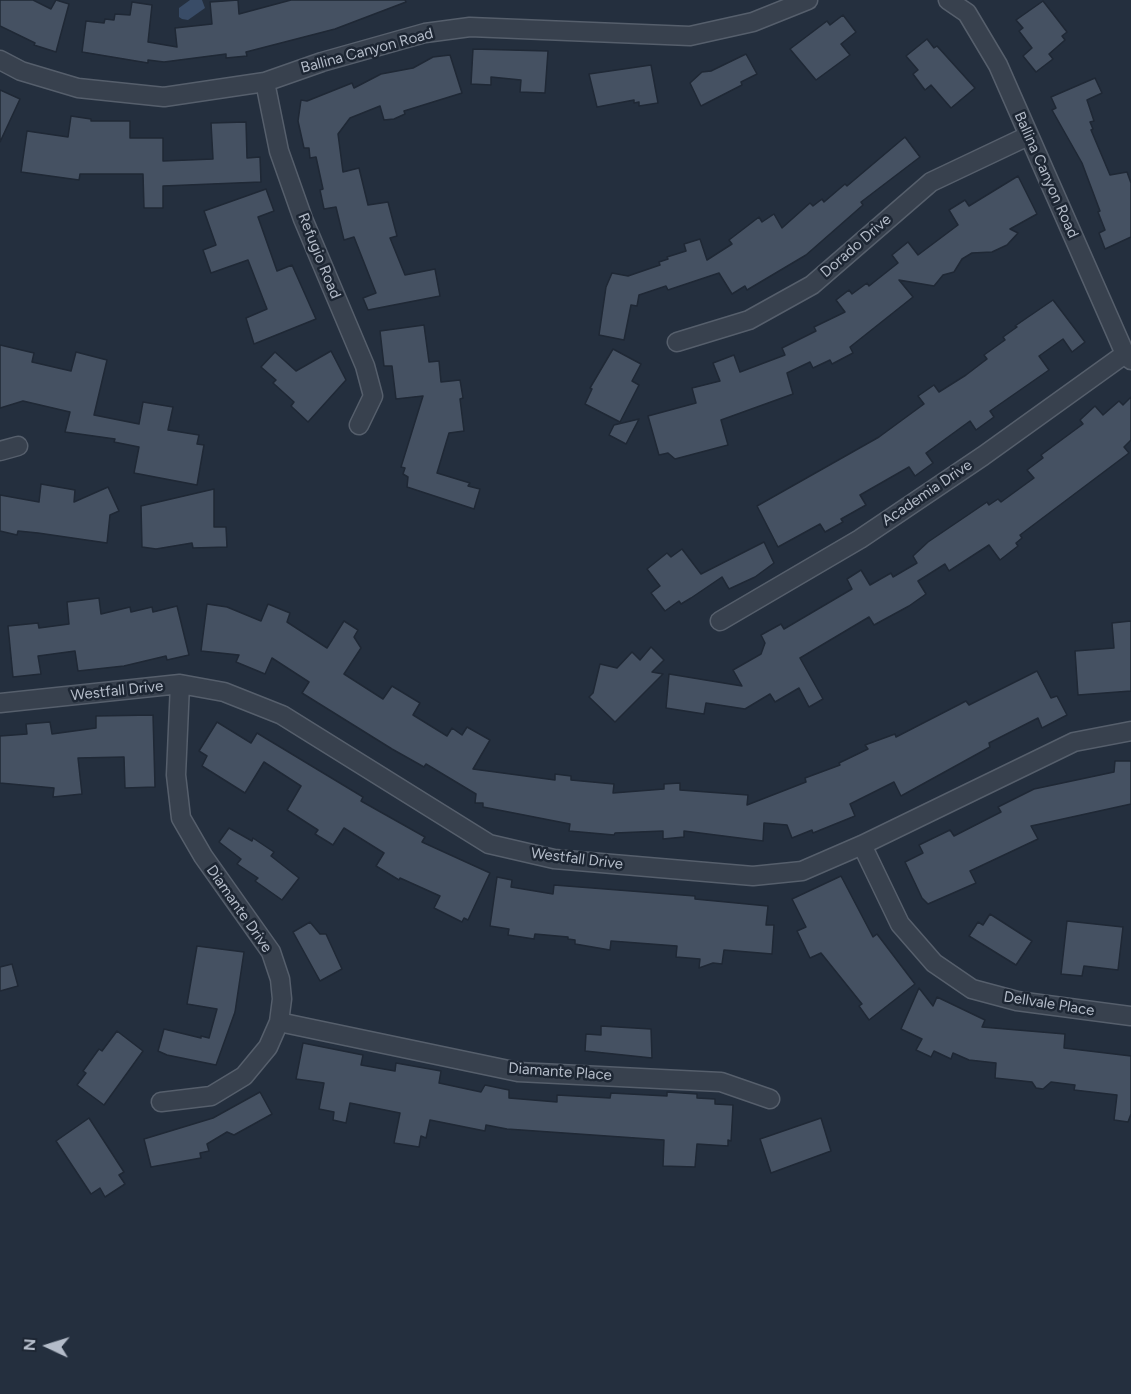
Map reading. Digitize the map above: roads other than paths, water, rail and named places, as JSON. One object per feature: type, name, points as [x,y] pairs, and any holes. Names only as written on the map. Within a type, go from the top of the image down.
[{"type":"street","name":"Ballina Canyon Road","points":[[0,60],[21,71],[78,88],[164,97],[265,82],[322,62],[425,33],[470,27],[690,36],[753,22],[808,0]]},
{"type":"street","name":"Ballina Canyon Road","points":[[948,0],[967,13],[998,65],[1128,357]]},
{"type":"street","name":"Refugio Road","points":[[265,82],[279,151],[295,196],[365,366],[373,396],[359,425]]},
{"type":"street","name":"Dorado Drive","points":[[677,342],[749,320],[812,285],[931,182],[1028,136]]},
{"type":"street","name":"Academia Drive","points":[[720,621],[870,532],[1128,357]]},
{"type":"street","points":[[0,451],[18,446]]},
{"type":"street","name":"Westfall Drive","points":[[0,703],[180,684],[224,692],[282,715],[489,844],[554,859],[753,876],[802,871],[862,845],[1074,742],[1131,731]]},
{"type":"street","name":"Diamante Drive","points":[[161,1101],[211,1096],[244,1076],[268,1047],[279,1022],[282,999],[280,979],[271,952],[203,856],[181,818],[176,775],[180,684]]},
{"type":"street","name":"Dellvale Place","points":[[862,845],[900,924],[934,963],[972,989],[1017,1001],[1131,1016]]},
{"type":"street","name":"Diamante Place","points":[[279,1022],[518,1071],[722,1082],[770,1099]]},
{"type":"water","points":[[190,0],[202,0],[205,8],[188,20],[182,19],[179,17],[179,8]]}]
